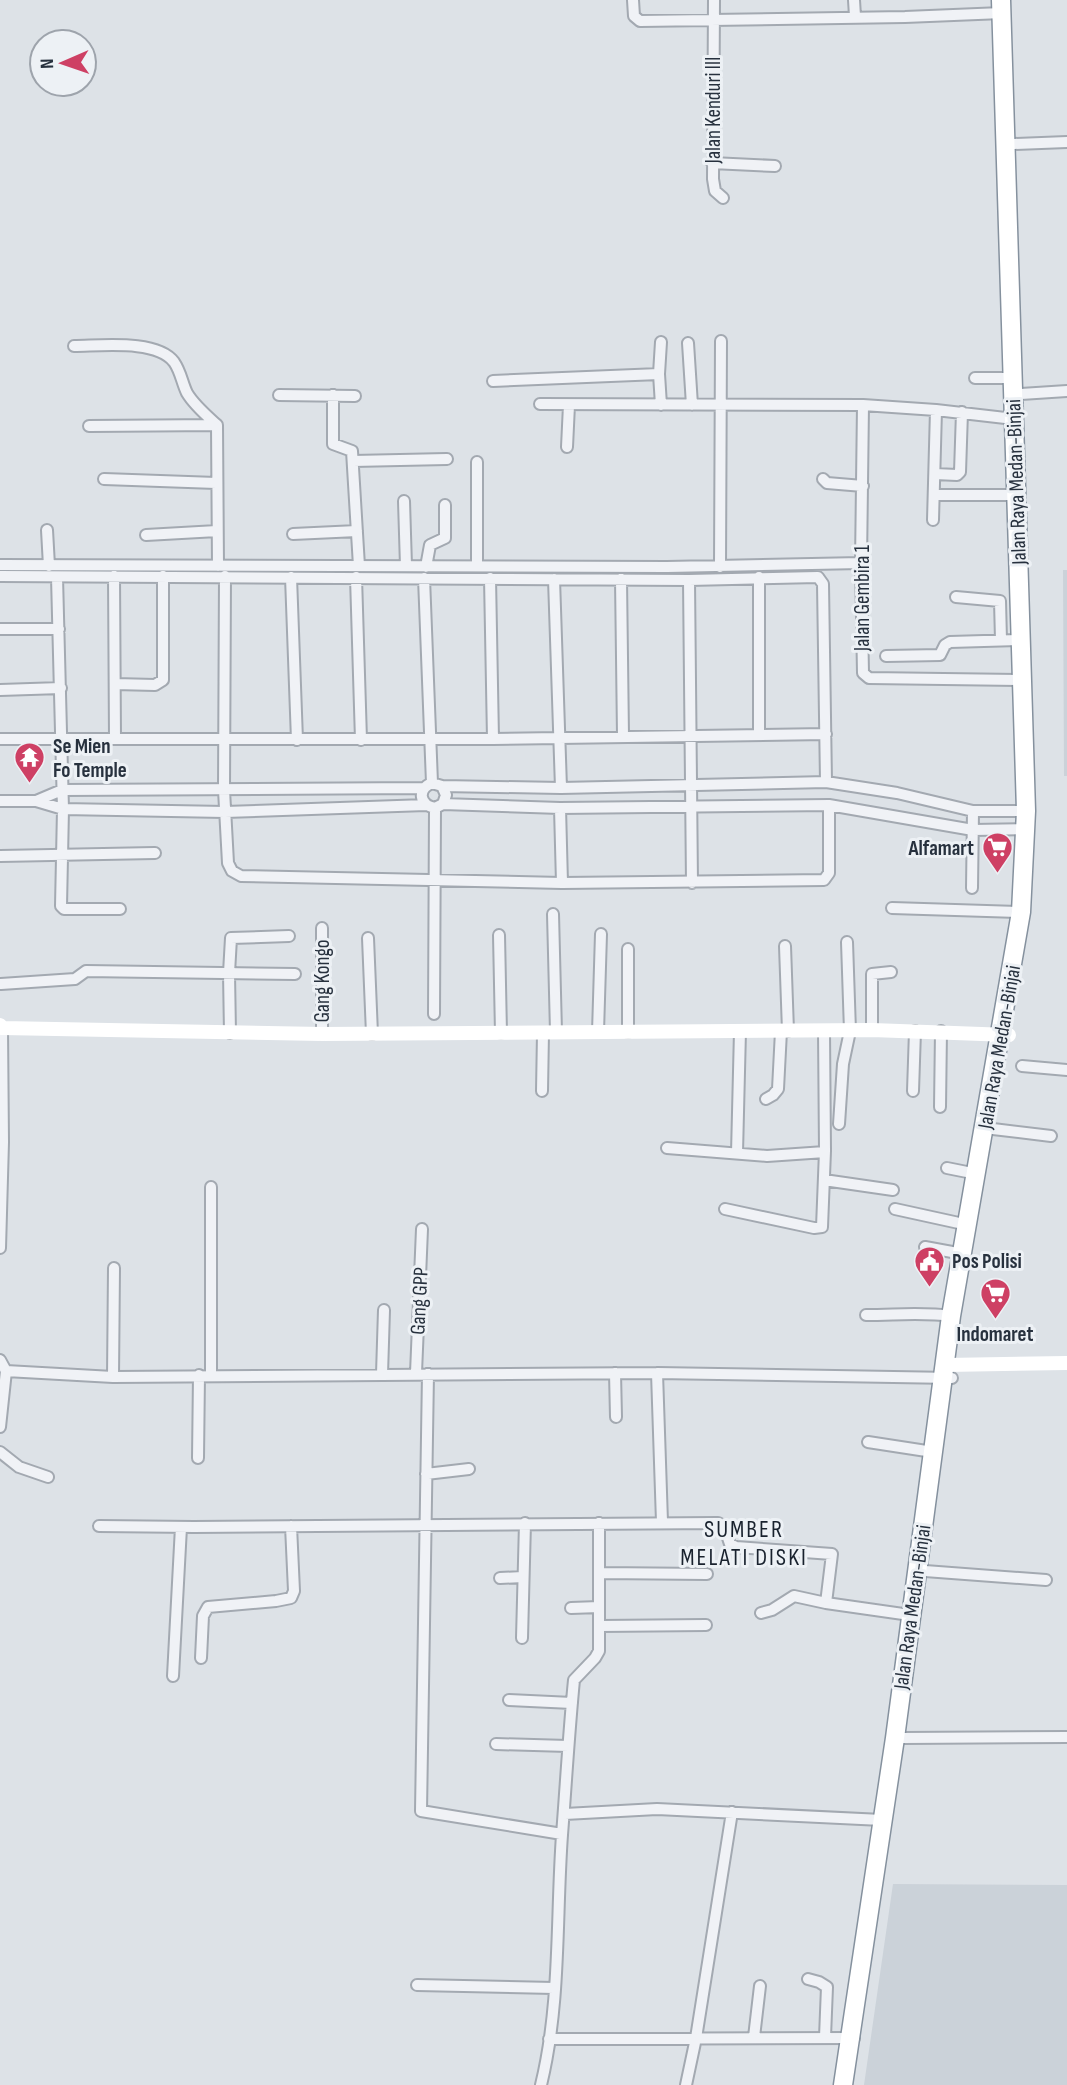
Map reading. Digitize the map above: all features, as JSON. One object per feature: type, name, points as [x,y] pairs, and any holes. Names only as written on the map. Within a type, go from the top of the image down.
[{"type":"highway","name":"Jalan Raya Medan-Binjai","points":[[843,2085],[903,1738],[949,1371],[951,1316],[1029,913],[1034,811],[1029,598],[1014,144],[1004,4]]},
{"type":"highway","name":"Jalan Raya Medan-Binjai","points":[[851,2085],[853,2038],[881,1820],[895,1738],[933,1452],[993,1129],[1021,912],[1026,820],[1004,4]]},
{"type":"main road","points":[[1,1026],[322,1034],[872,1030],[1005,1034]]},
{"type":"main road","points":[[949,1371],[1067,1363]]},
{"type":"street","points":[[634,0],[634,16],[640,21],[855,16],[1004,4]]},
{"type":"street","name":"Jalan Kenduri III","points":[[714,0],[713,187],[723,198]]},
{"type":"street","points":[[854,0],[855,16]]},
{"type":"street","points":[[1014,144],[1067,142]]},
{"type":"street","points":[[712,163],[775,166]]},
{"type":"street","points":[[720,567],[721,341]]},
{"type":"street","points":[[661,342],[661,405]]},
{"type":"street","points":[[688,343],[692,405]]},
{"type":"street","points":[[74,346],[144,347],[165,354],[176,365],[194,403],[217,425],[217,531],[222,571],[224,790],[228,863],[232,871],[241,876],[562,883],[826,880],[829,873],[829,805]]},
{"type":"street","points":[[493,381],[659,374]]},
{"type":"street","points":[[975,378],[1013,378]]},
{"type":"street","points":[[1021,394],[1067,391]]},
{"type":"street","points":[[279,395],[355,396]]},
{"type":"street","points":[[334,396],[333,444],[351,449],[353,461],[361,740]]},
{"type":"street","points":[[540,404],[863,405],[962,412],[1014,419]]},
{"type":"street","points":[[567,447],[569,405]]},
{"type":"street","name":"Jalan Gembira 1","points":[[863,405],[862,670],[866,677],[1021,680]]},
{"type":"street","points":[[933,520],[936,410]]},
{"type":"street","points":[[935,474],[960,473],[962,412]]},
{"type":"street","points":[[89,426],[217,425]]},
{"type":"street","points":[[353,461],[447,458]]},
{"type":"street","points":[[477,462],[477,566]]},
{"type":"street","points":[[104,479],[216,483]]},
{"type":"street","points":[[823,479],[827,483],[863,486]]},
{"type":"street","points":[[934,495],[1016,495]]},
{"type":"street","points":[[404,501],[406,566]]},
{"type":"street","points":[[434,806],[421,797],[433,786],[425,572],[430,545],[445,538],[445,505]]},
{"type":"street","points":[[47,530],[50,566]]},
{"type":"street","points":[[146,536],[217,531]]},
{"type":"street","points":[[293,534],[357,531]]},
{"type":"street","points":[[0,576],[163,576],[222,571],[292,577],[406,566],[425,572],[477,566],[720,567],[861,563]]},
{"type":"street","points":[[0,565],[222,571],[425,572],[489,578],[554,579],[688,580],[816,576],[822,580],[826,782]]},
{"type":"street","points":[[114,576],[115,739]]},
{"type":"street","points":[[115,684],[155,685],[163,680],[163,576]]},
{"type":"street","points":[[57,577],[62,740],[62,908],[120,909]]},
{"type":"street","points":[[292,577],[297,740]]},
{"type":"street","points":[[759,577],[759,734]]},
{"type":"street","points":[[489,578],[493,739]]},
{"type":"street","points":[[554,579],[561,788]]},
{"type":"street","points":[[621,579],[623,736]]},
{"type":"street","points":[[688,580],[692,883]]},
{"type":"street","points":[[956,597],[1000,601],[1001,640]]},
{"type":"street","points":[[0,629],[59,629]]},
{"type":"street","points":[[886,656],[937,655],[941,654],[945,645],[950,642],[1020,640]]},
{"type":"street","points":[[0,690],[61,688]]},
{"type":"street","points":[[0,739],[361,740],[825,734]]},
{"type":"street","points":[[36,801],[62,790],[433,786],[561,788],[826,782],[897,793],[1026,820]]},
{"type":"street","points":[[433,786],[446,795],[434,806],[434,1014]]},
{"type":"street","points":[[0,801],[36,801],[63,809],[225,811],[434,806],[691,808],[829,805],[973,830],[1026,820]]},
{"type":"street","points":[[560,808],[562,883]]},
{"type":"street","points":[[972,888],[973,811]]},
{"type":"street","points":[[0,856],[155,853]]},
{"type":"street","points":[[892,908],[1021,912]]},
{"type":"street","points":[[542,1091],[549,1033],[553,914]]},
{"type":"street","name":"Gang Kongo","points":[[322,928],[322,1034]]},
{"type":"street","points":[[598,1032],[601,934]]},
{"type":"street","points":[[499,935],[501,1033]]},
{"type":"street","points":[[230,1033],[231,937],[289,936]]},
{"type":"street","points":[[368,938],[372,1034]]},
{"type":"street","points":[[839,1124],[843,1063],[850,1031],[847,942]]},
{"type":"street","points":[[766,1099],[773,1096],[778,1088],[785,1031],[785,946]]},
{"type":"street","points":[[628,949],[628,1032]]},
{"type":"street","points":[[1,984],[75,979],[86,971],[295,974]]},
{"type":"street","points":[[872,1030],[872,974],[891,972]]},
{"type":"street","points":[[0,1248],[3,1143],[1,1026]]},
{"type":"street","points":[[737,1153],[740,1031]]},
{"type":"street","points":[[725,1209],[821,1228],[825,1152],[824,1031]]},
{"type":"street","points":[[913,1091],[915,1031]]},
{"type":"street","points":[[940,1107],[941,1031]]},
{"type":"street","points":[[1022,1066],[1067,1069]]},
{"type":"street","points":[[993,1129],[1051,1136]]},
{"type":"street","points":[[667,1149],[798,1155],[825,1152]]},
{"type":"street","points":[[947,1168],[977,1174]]},
{"type":"street","points":[[824,1180],[893,1190]]},
{"type":"street","points":[[198,1458],[205,1375],[211,1187]]},
{"type":"street","points":[[895,1209],[968,1225]]},
{"type":"street","name":"Gang GPP","points":[[422,1229],[426,1526],[421,1811],[562,1834]]},
{"type":"street","points":[[925,1247],[963,1254]]},
{"type":"street","points":[[113,1377],[114,1268]]},
{"type":"street","points":[[382,1374],[384,1310]]},
{"type":"street","points":[[866,1315],[917,1315],[927,1312],[951,1316]]},
{"type":"street","points":[[0,1360],[6,1371],[0,1427]]},
{"type":"street","points":[[6,1371],[113,1377],[949,1371]]},
{"type":"street","points":[[615,1373],[616,1417]]},
{"type":"street","points":[[657,1373],[662,1522]]},
{"type":"street","points":[[868,1442],[933,1452]]},
{"type":"street","points":[[0,1452],[19,1467],[48,1477]]},
{"type":"street","points":[[426,1474],[469,1469]]},
{"type":"street","points":[[522,1639],[525,1523]]},
{"type":"street","points":[[541,2085],[554,1988],[562,1834],[575,1677],[598,1654],[598,1523]]},
{"type":"street","points":[[99,1526],[721,1523],[730,1544],[739,1548],[832,1554],[826,1603]]},
{"type":"street","points":[[201,1658],[203,1616],[208,1607],[291,1598],[294,1591],[292,1526]]},
{"type":"street","points":[[173,1676],[181,1527]]},
{"type":"street","points":[[925,1571],[1046,1580]]},
{"type":"street","points":[[600,1573],[707,1574]]},
{"type":"street","points":[[499,1578],[523,1577]]},
{"type":"street","points":[[761,1614],[794,1596],[910,1615]]},
{"type":"street","points":[[571,1608],[600,1607]]},
{"type":"street","points":[[600,1626],[706,1625]]},
{"type":"street","points":[[509,1700],[572,1703]]},
{"type":"street","points":[[903,1738],[1067,1737]]},
{"type":"street","points":[[496,1744],[568,1746]]},
{"type":"street","points":[[565,1814],[657,1809],[881,1820]]},
{"type":"street","points":[[686,2085],[732,1812]]},
{"type":"street","points":[[808,1979],[827,1987],[825,2037]]},
{"type":"street","points":[[417,1985],[554,1988]]},
{"type":"street","points":[[754,2037],[760,1986]]},
{"type":"street","points":[[549,2039],[853,2038]]},
{"type":"shaded area","points":[[1063,570],[1067,570],[1067,776],[1064,776]]},
{"type":"shaded area","points":[[893,1884],[1067,1885],[1067,2085],[864,2085]]},
{"type":"place","name":"Se Mien Fo Temple","points":[[30,785]]},
{"type":"place","name":"Alfamart","points":[[997,875]]},
{"type":"place","name":"Pos Polisi","points":[[929,1288]]},
{"type":"place","name":"Indomaret","points":[[995,1321]]},
{"type":"district","name":"SUMBER MELATI DISKI","points":[[744,1543]]}]
